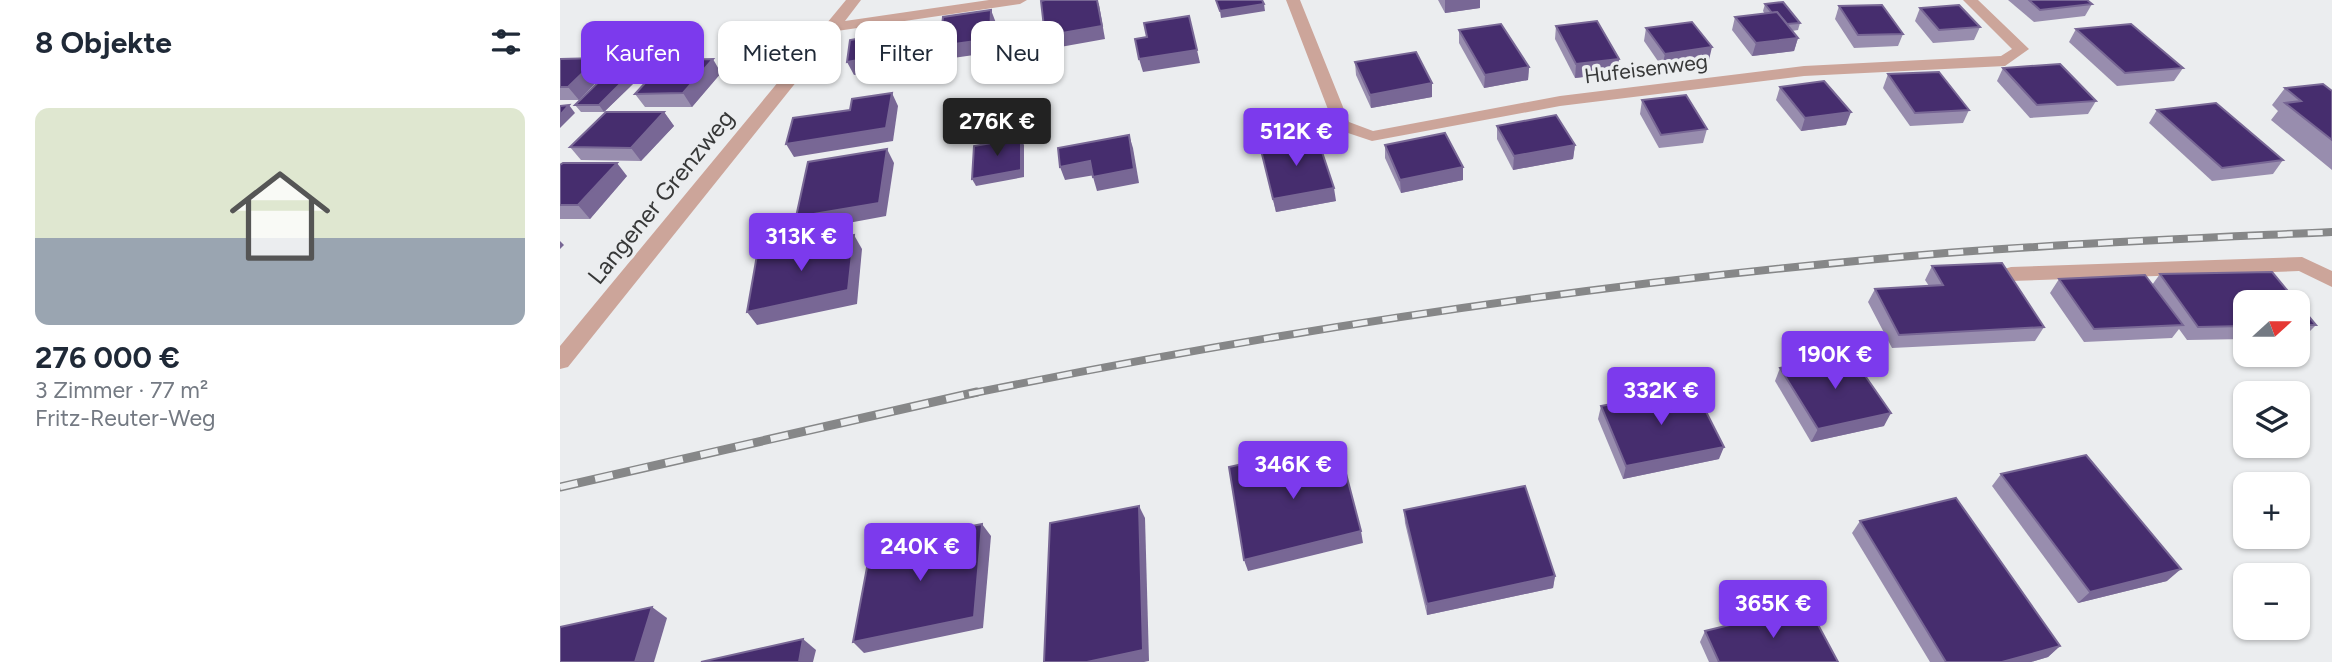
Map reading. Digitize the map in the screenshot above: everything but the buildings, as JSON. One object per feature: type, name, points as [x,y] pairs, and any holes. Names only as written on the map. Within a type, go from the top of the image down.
[{"type":"street","name":"Langener Grenzweg","points":[[837,21],[854,0]]},
{"type":"street","points":[[841,26],[1020,0]]},
{"type":"street","name":"Hufeisenweg","points":[[1293,0],[1342,125],[1372,136],[1560,101],[1804,71],[2005,61],[2021,50],[1970,0]]},
{"type":"street","name":"Langener Grenzweg","points":[[560,361],[786,84]]},
{"type":"street","points":[[2011,274],[2302,264],[2332,280]]},
{"type":"railway","points":[[969,394],[1333,328],[1701,277],[1994,249],[2332,232]]},
{"type":"railway","points":[[560,487],[977,392]]}]
